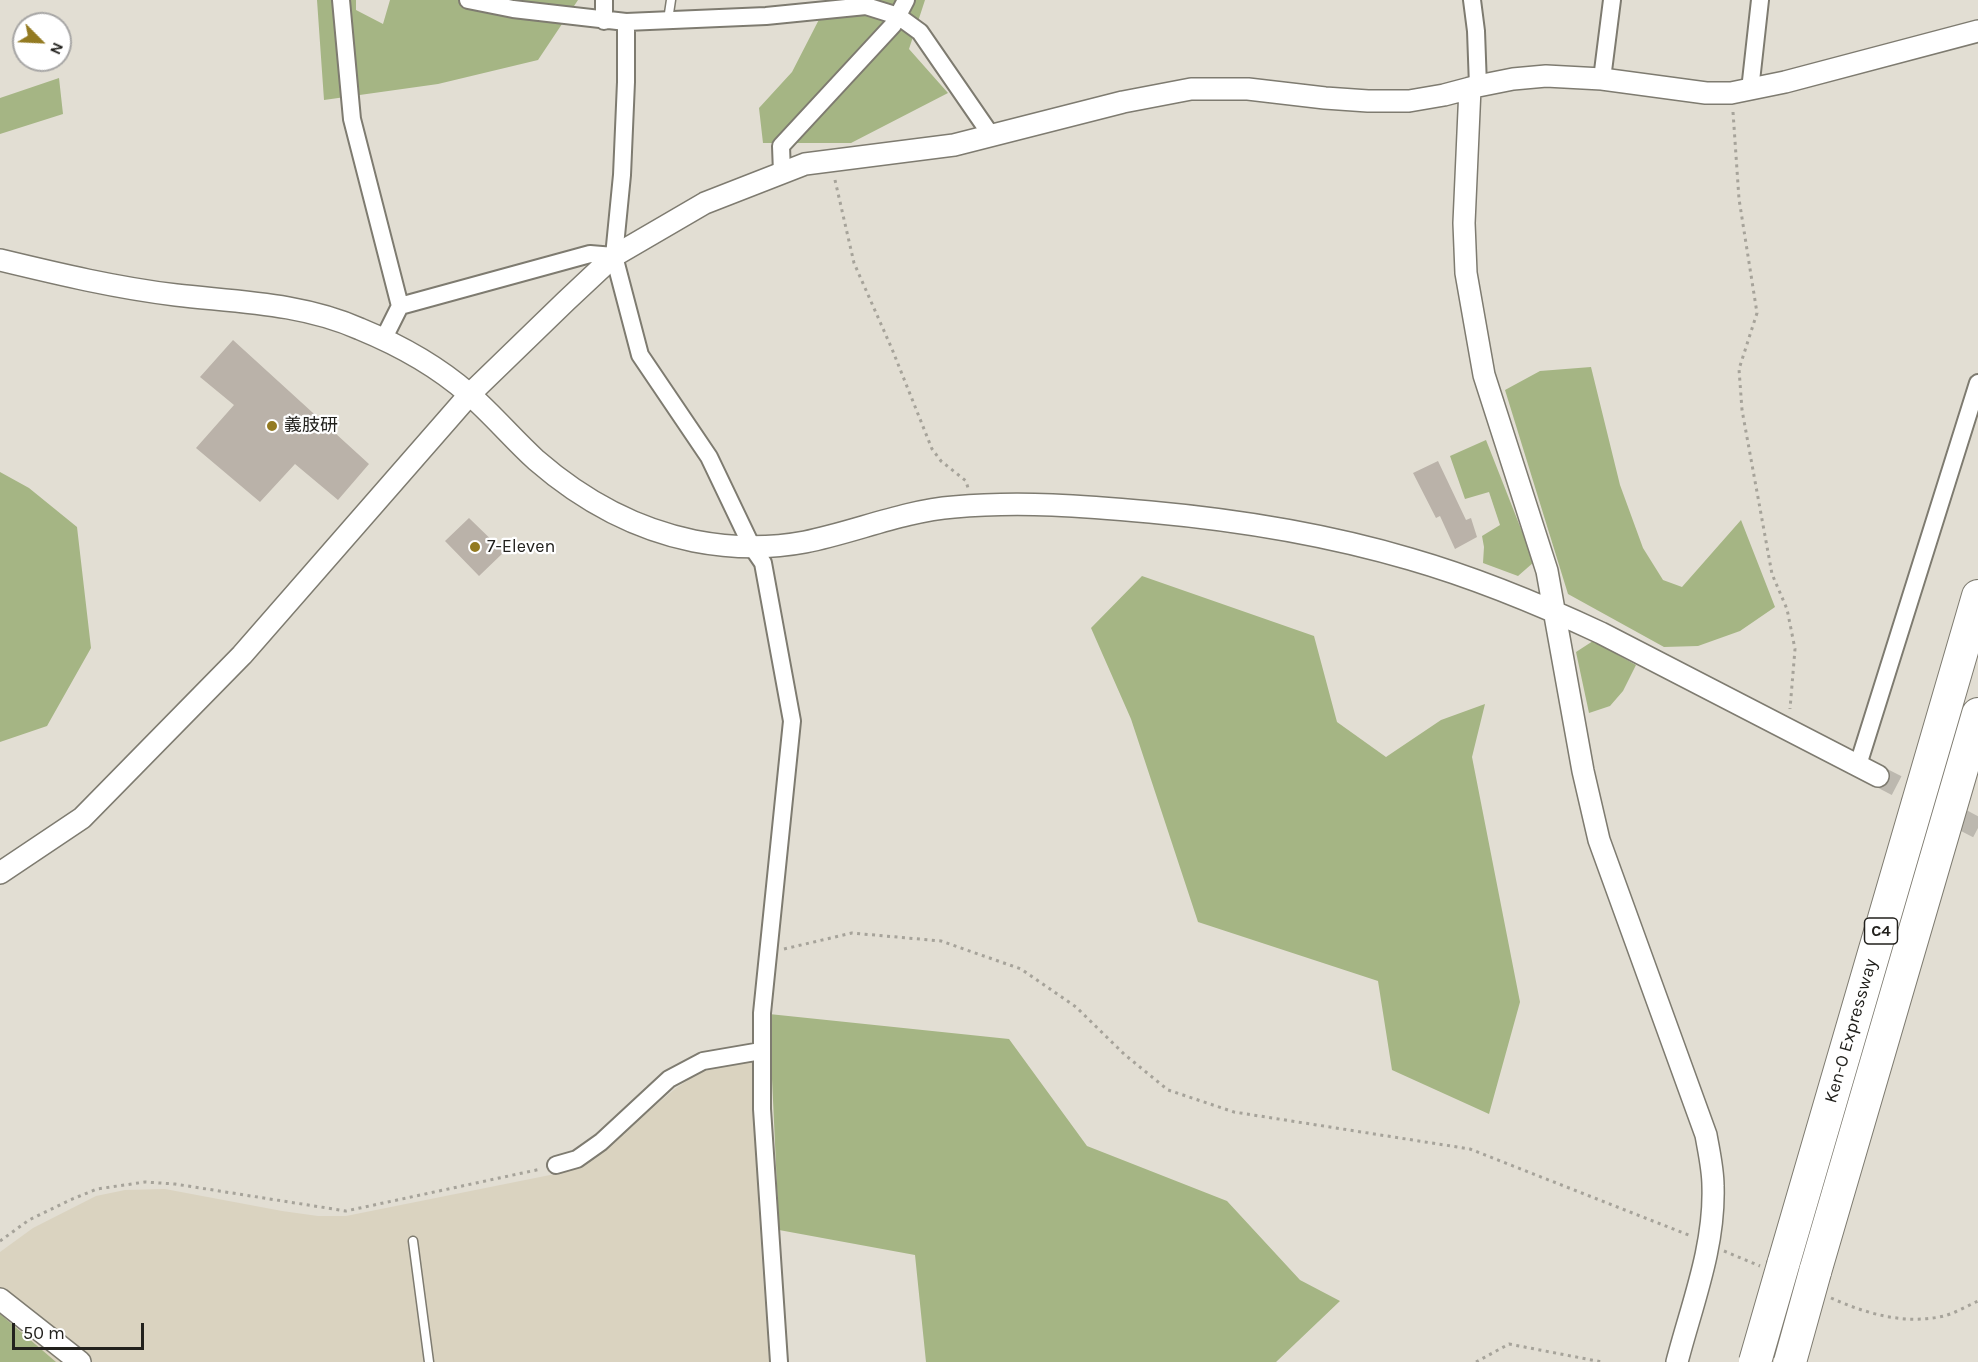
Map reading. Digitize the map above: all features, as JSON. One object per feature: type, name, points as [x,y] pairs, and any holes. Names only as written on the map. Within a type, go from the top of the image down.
[{"type":"highway","name":"Ken-O Expressway","points":[[1755,1362],[1772,1266],[1978,596]]},
{"type":"highway","name":"Ken-O Expressway","points":[[1790,1362],[1821,1284],[1978,714]]},
{"type":"street","points":[[341,0],[352,119],[400,306],[383,340]]},
{"type":"street","points":[[468,0],[513,9],[626,22],[766,16],[866,6],[898,16],[920,32],[991,135]]},
{"type":"street","points":[[603,0],[604,21]]},
{"type":"street","points":[[782,173],[781,146],[893,25],[906,0]]},
{"type":"street","points":[[1472,0],[1476,31],[1474,87],[1464,223],[1466,273],[1484,375],[1547,571],[1583,771],[1599,840],[1706,1136],[1713,1185],[1711,1225],[1701,1280],[1677,1362]]},
{"type":"street","points":[[1602,79],[1612,0]]},
{"type":"street","points":[[1741,92],[1760,0]]},
{"type":"street","points":[[626,22],[622,175],[614,256],[640,355],[709,457],[752,547],[763,563],[792,721],[762,1013],[761,1051],[762,1109],[778,1362]]},
{"type":"street","points":[[0,873],[82,818],[234,663],[470,394],[614,256],[705,203],[805,164],[954,145],[1124,102],[1191,89],[1248,88],[1325,98],[1409,101],[1513,79],[1546,76],[1602,79],[1706,93],[1741,92],[1978,31]]},
{"type":"street","points":[[400,306],[590,254],[614,256]]},
{"type":"street","points":[[0,260],[132,289],[255,303],[307,312],[357,327],[429,364],[470,394],[536,460],[571,488],[615,514],[663,533],[709,544],[752,547],[788,545],[921,512],[951,507],[1060,504],[1199,516],[1275,527],[1344,541],[1410,559],[1485,584],[1556,612],[1878,776]]},
{"type":"street","points":[[1858,765],[1978,383]]},
{"type":"street","points":[[556,1166],[577,1159],[602,1142],[669,1079],[703,1061],[761,1051]]},
{"type":"street","points":[[0,1299],[80,1362]]},
{"type":"lane","points":[[668,20],[671,0]]},
{"type":"lane","points":[[413,1241],[429,1362]]},
{"type":"path","points":[[1741,92],[1739,199],[1757,313],[1739,369],[1742,410],[1772,574],[1786,609],[1795,649],[1791,707],[1786,728]]},
{"type":"path","points":[[831,160],[854,263],[932,449],[941,461],[966,481],[973,506]]},
{"type":"path","points":[[768,952],[852,933],[941,941],[1022,969],[1076,1007],[1124,1054],[1168,1090],[1234,1112],[1470,1149],[1772,1266]]},
{"type":"path","points":[[0,1241],[29,1220],[97,1189],[145,1182],[186,1185],[346,1211],[556,1166]]},
{"type":"path","points":[[1821,1284],[1858,1311],[1893,1318],[1945,1316],[1978,1301]]},
{"type":"path","points":[[1476,1362],[1509,1344],[1602,1362]]},
{"type":"shaded area","points":[[747,1059],[755,1063],[758,1202],[769,1362],[0,1362],[0,1252],[33,1228],[96,1196],[125,1190],[165,1189],[282,1211],[318,1216],[346,1216],[555,1174],[593,1158],[676,1088],[700,1072]]},
{"type":"green space","points":[[317,0],[356,0],[356,10],[383,24],[390,0],[578,0],[538,60],[438,84],[324,100]]},
{"type":"green space","points":[[829,0],[925,0],[909,49],[948,93],[851,143],[763,143],[759,108],[792,72]]},
{"type":"green space","points":[[59,78],[63,114],[0,134],[0,98]]},
{"type":"green space","points":[[1591,367],[1620,485],[1643,548],[1663,580],[1682,587],[1741,520],[1775,607],[1740,631],[1698,646],[1664,647],[1568,594],[1505,390],[1540,371]]},
{"type":"green space","points":[[1486,440],[1534,562],[1518,576],[1483,563],[1482,536],[1500,525],[1489,492],[1465,499],[1450,456]]},
{"type":"green space","points":[[0,472],[29,488],[77,527],[91,648],[47,726],[0,742]]},
{"type":"green space","points":[[1142,576],[1314,636],[1337,722],[1386,757],[1441,720],[1485,704],[1472,757],[1520,1002],[1489,1114],[1392,1070],[1378,981],[1198,922],[1131,719],[1091,628]]},
{"type":"green space","points":[[1593,641],[1636,665],[1623,691],[1610,706],[1589,713],[1576,652]]},
{"type":"green space","points":[[769,1014],[1009,1039],[1087,1146],[1227,1201],[1300,1280],[1340,1301],[1276,1362],[926,1362],[915,1255],[779,1230]]},
{"type":"green space","points":[[0,1314],[56,1362],[0,1362]]},
{"type":"building","name":"義肢研","points":[[233,340],[369,464],[338,500],[295,464],[260,502],[196,448],[234,405],[200,377]]},
{"type":"building","points":[[1438,461],[1466,520],[1471,518],[1477,537],[1455,549],[1440,516],[1436,518],[1413,473]]},
{"type":"building","name":"7-Eleven","points":[[469,518],[504,552],[479,576],[445,541]]},
{"type":"tunnel","points":[[1878,776],[1978,828]]},
{"type":"place","name":"義肢研","points":[[272,426]]},
{"type":"place","name":"7-Eleven","points":[[475,547]]}]
